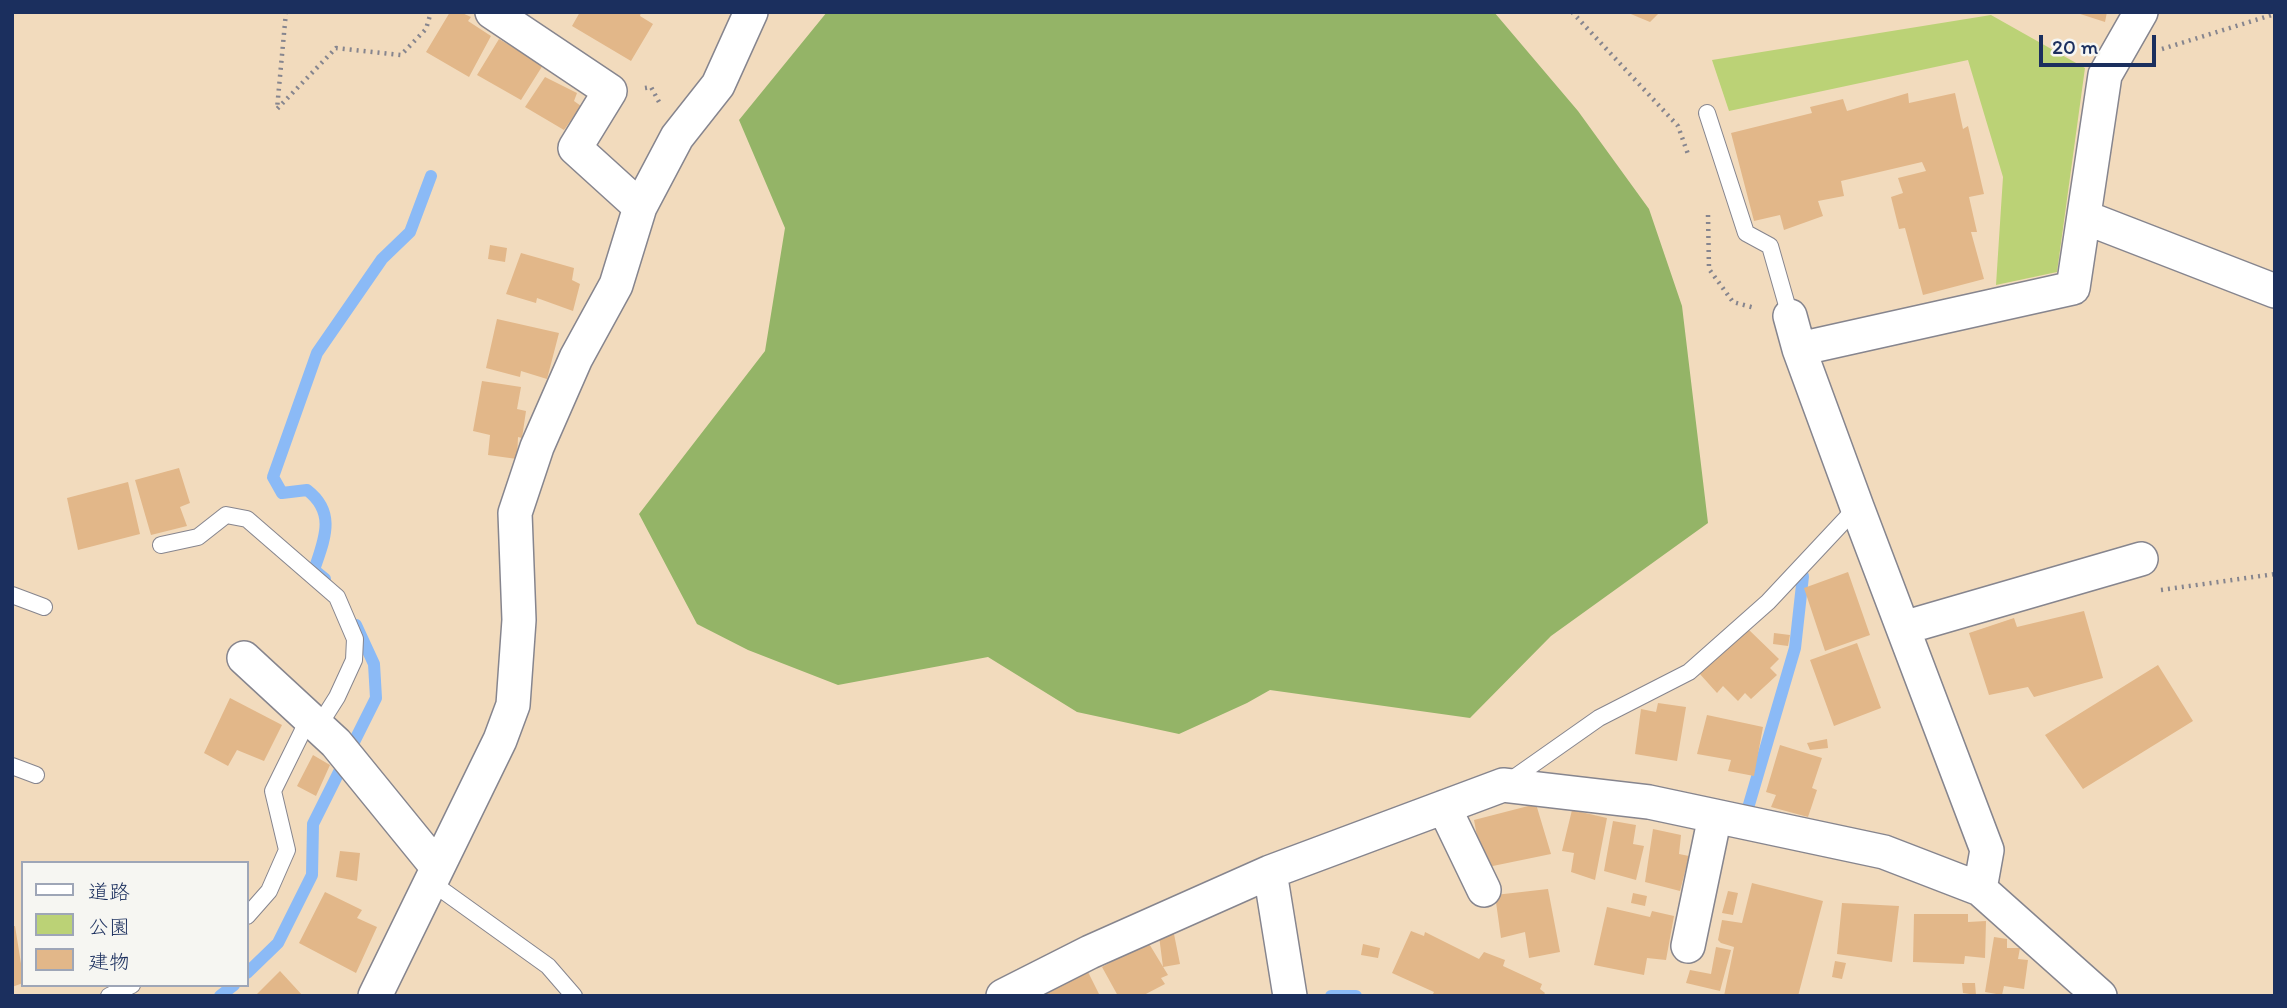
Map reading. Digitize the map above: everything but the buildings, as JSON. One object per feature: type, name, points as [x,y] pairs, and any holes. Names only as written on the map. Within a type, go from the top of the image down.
[{"type":"street","points":[[492,12],[610,91],[575,148],[640,207]]},
{"type":"street","points":[[375,996],[500,740],[513,705],[519,620],[516,513],[537,447],[576,358],[615,285],[640,207],[677,137],[718,85],[751,12]]},
{"type":"street","points":[[1799,349],[2073,288],[2105,75],[2141,12]]},
{"type":"street","points":[[2084,216],[2275,291]]},
{"type":"street","points":[[1790,316],[1799,349],[1857,507],[1987,850],[1980,888]]},
{"type":"street","points":[[1903,628],[2141,559]]},
{"type":"street","points":[[244,658],[330,739],[434,874]]},
{"type":"street","points":[[1003,996],[1090,951],[1270,872],[1503,785],[1648,802],[1884,852],[1980,888],[2084,990]]},
{"type":"street","points":[[1444,807],[1484,890]]},
{"type":"street","points":[[1688,946],[1715,816]]},
{"type":"street","points":[[1270,872],[1288,988]]},
{"type":"lane","points":[[1707,113],[1746,233],[1770,246],[1790,316]]},
{"type":"lane","points":[[1503,785],[1599,718],[1689,672],[1768,602],[1857,507]]},
{"type":"lane","points":[[161,545],[198,537],[226,515],[247,519],[337,597],[355,639],[354,660],[337,697],[330,739],[273,791],[287,850],[269,891],[248,915]]},
{"type":"lane","points":[[12,595],[44,607]]},
{"type":"lane","points":[[12,766],[36,775]]},
{"type":"lane","points":[[434,874],[548,966],[574,996]]},
{"type":"lane","points":[[109,996],[128,987]]},
{"type":"path","points":[[286,12],[277,109],[337,48],[401,55],[426,29],[431,12]]},
{"type":"path","points":[[1572,12],[1678,126],[1691,164]]},
{"type":"path","points":[[2114,61],[2146,54],[2275,13]]},
{"type":"path","points":[[610,91],[651,88],[677,137]]},
{"type":"path","points":[[1708,214],[1709,269],[1732,302],[1790,316]]},
{"type":"path","points":[[2141,559],[2153,591],[2275,574]]},
{"type":"green space","points":[[827,12],[1494,12],[1578,111],[1649,209],[1682,306],[1708,523],[1551,636],[1470,718],[1270,690],[1179,734],[1077,712],[988,657],[838,685],[748,650],[697,624],[639,514],[765,351],[785,228],[739,120]]},
{"type":"green space","points":[[1991,15],[2085,68],[2057,272],[1996,285],[2003,177],[1968,60],[1729,111],[1712,60]]},
{"type":"waterway","points":[[325,579],[314,570],[326,527],[322,508],[307,490],[282,493],[273,477],[317,353],[382,259],[410,232],[431,176]]},
{"type":"waterway","points":[[1748,808],[1795,648],[1803,576]]},
{"type":"waterway","points":[[248,972],[278,943],[312,875],[313,824],[376,698],[374,664],[356,625]]},
{"type":"waterway","points":[[220,996],[231,987]]},
{"type":"waterway","points":[[1331,996],[1356,996]]}]
